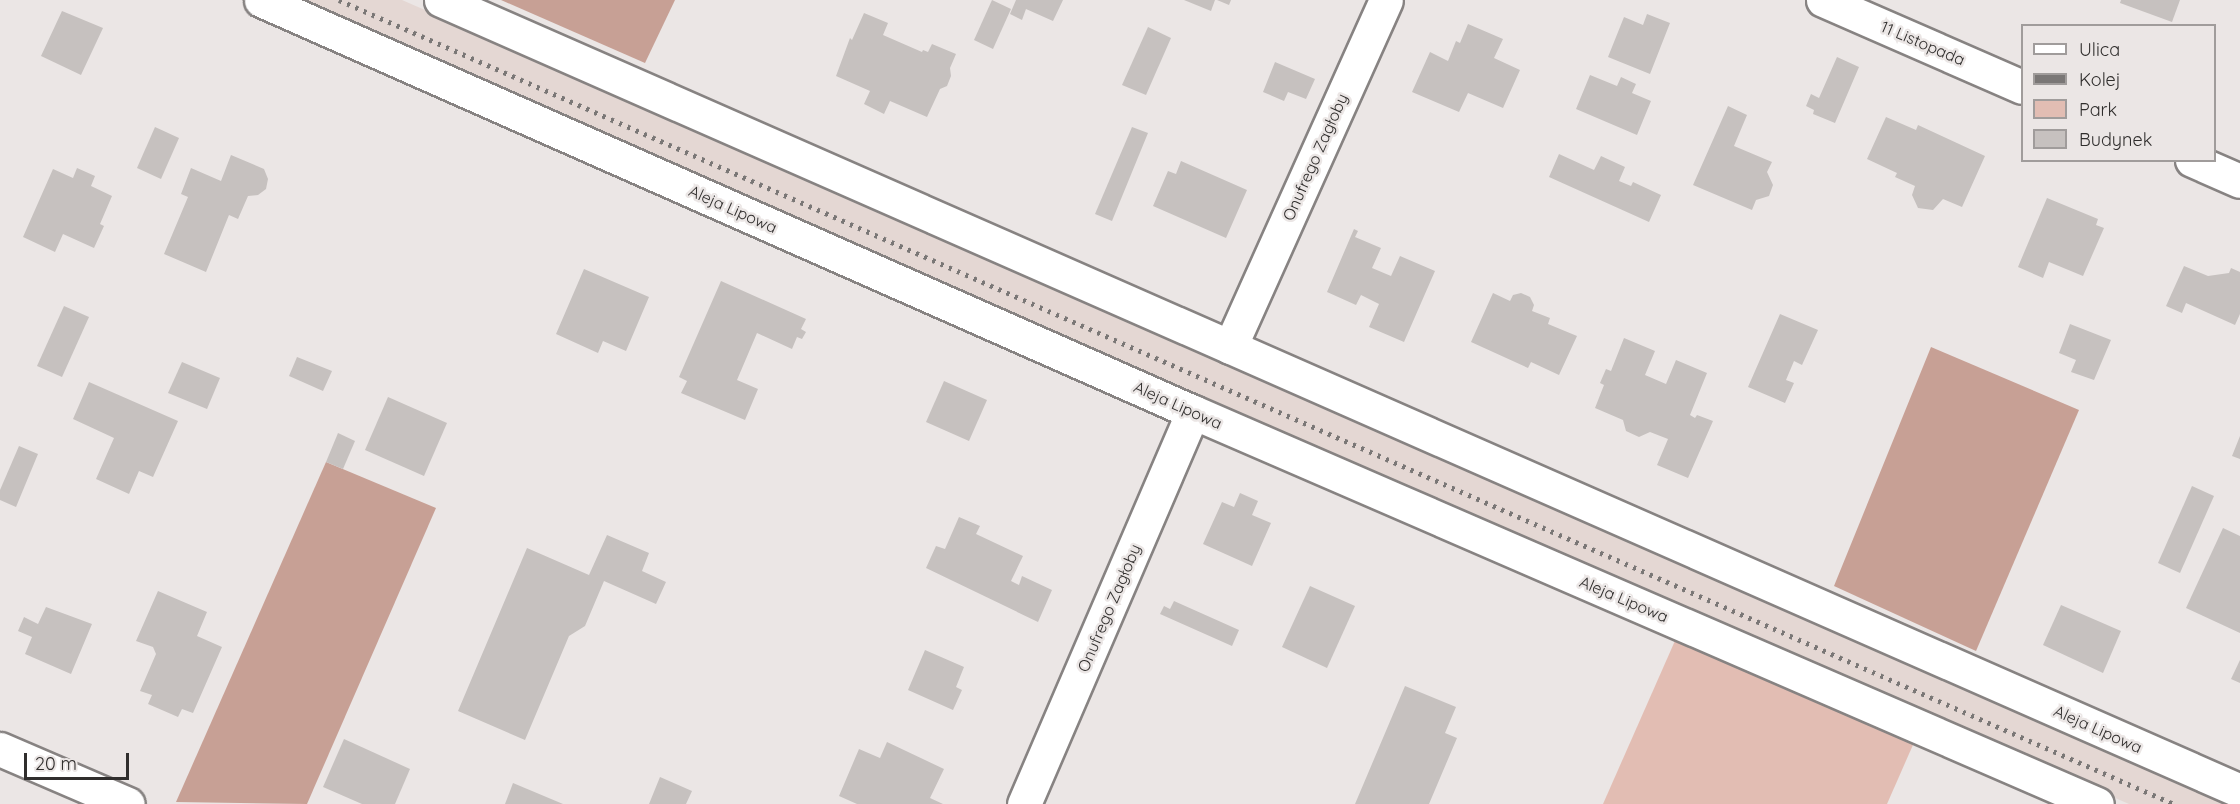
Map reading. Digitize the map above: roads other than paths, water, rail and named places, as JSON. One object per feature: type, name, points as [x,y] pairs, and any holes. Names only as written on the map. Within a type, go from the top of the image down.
[{"type":"street","name":"Aleja Lipowa","points":[[261,0],[1193,412],[2097,804]]},
{"type":"street","name":"Aleja Lipowa","points":[[441,0],[2240,791]]},
{"type":"street","name":"Onufrego Zagłoby","points":[[1230,347],[1386,0]]},
{"type":"street","name":"11 Listopada","points":[[1823,0],[2021,87]]},
{"type":"street","points":[[2197,162],[2240,181]]},
{"type":"street","name":"Onufrego Zagłoby","points":[[1024,804],[1193,412]]},
{"type":"street","points":[[0,749],[128,804]]},
{"type":"railway","points":[[339,0],[2174,804]]}]
